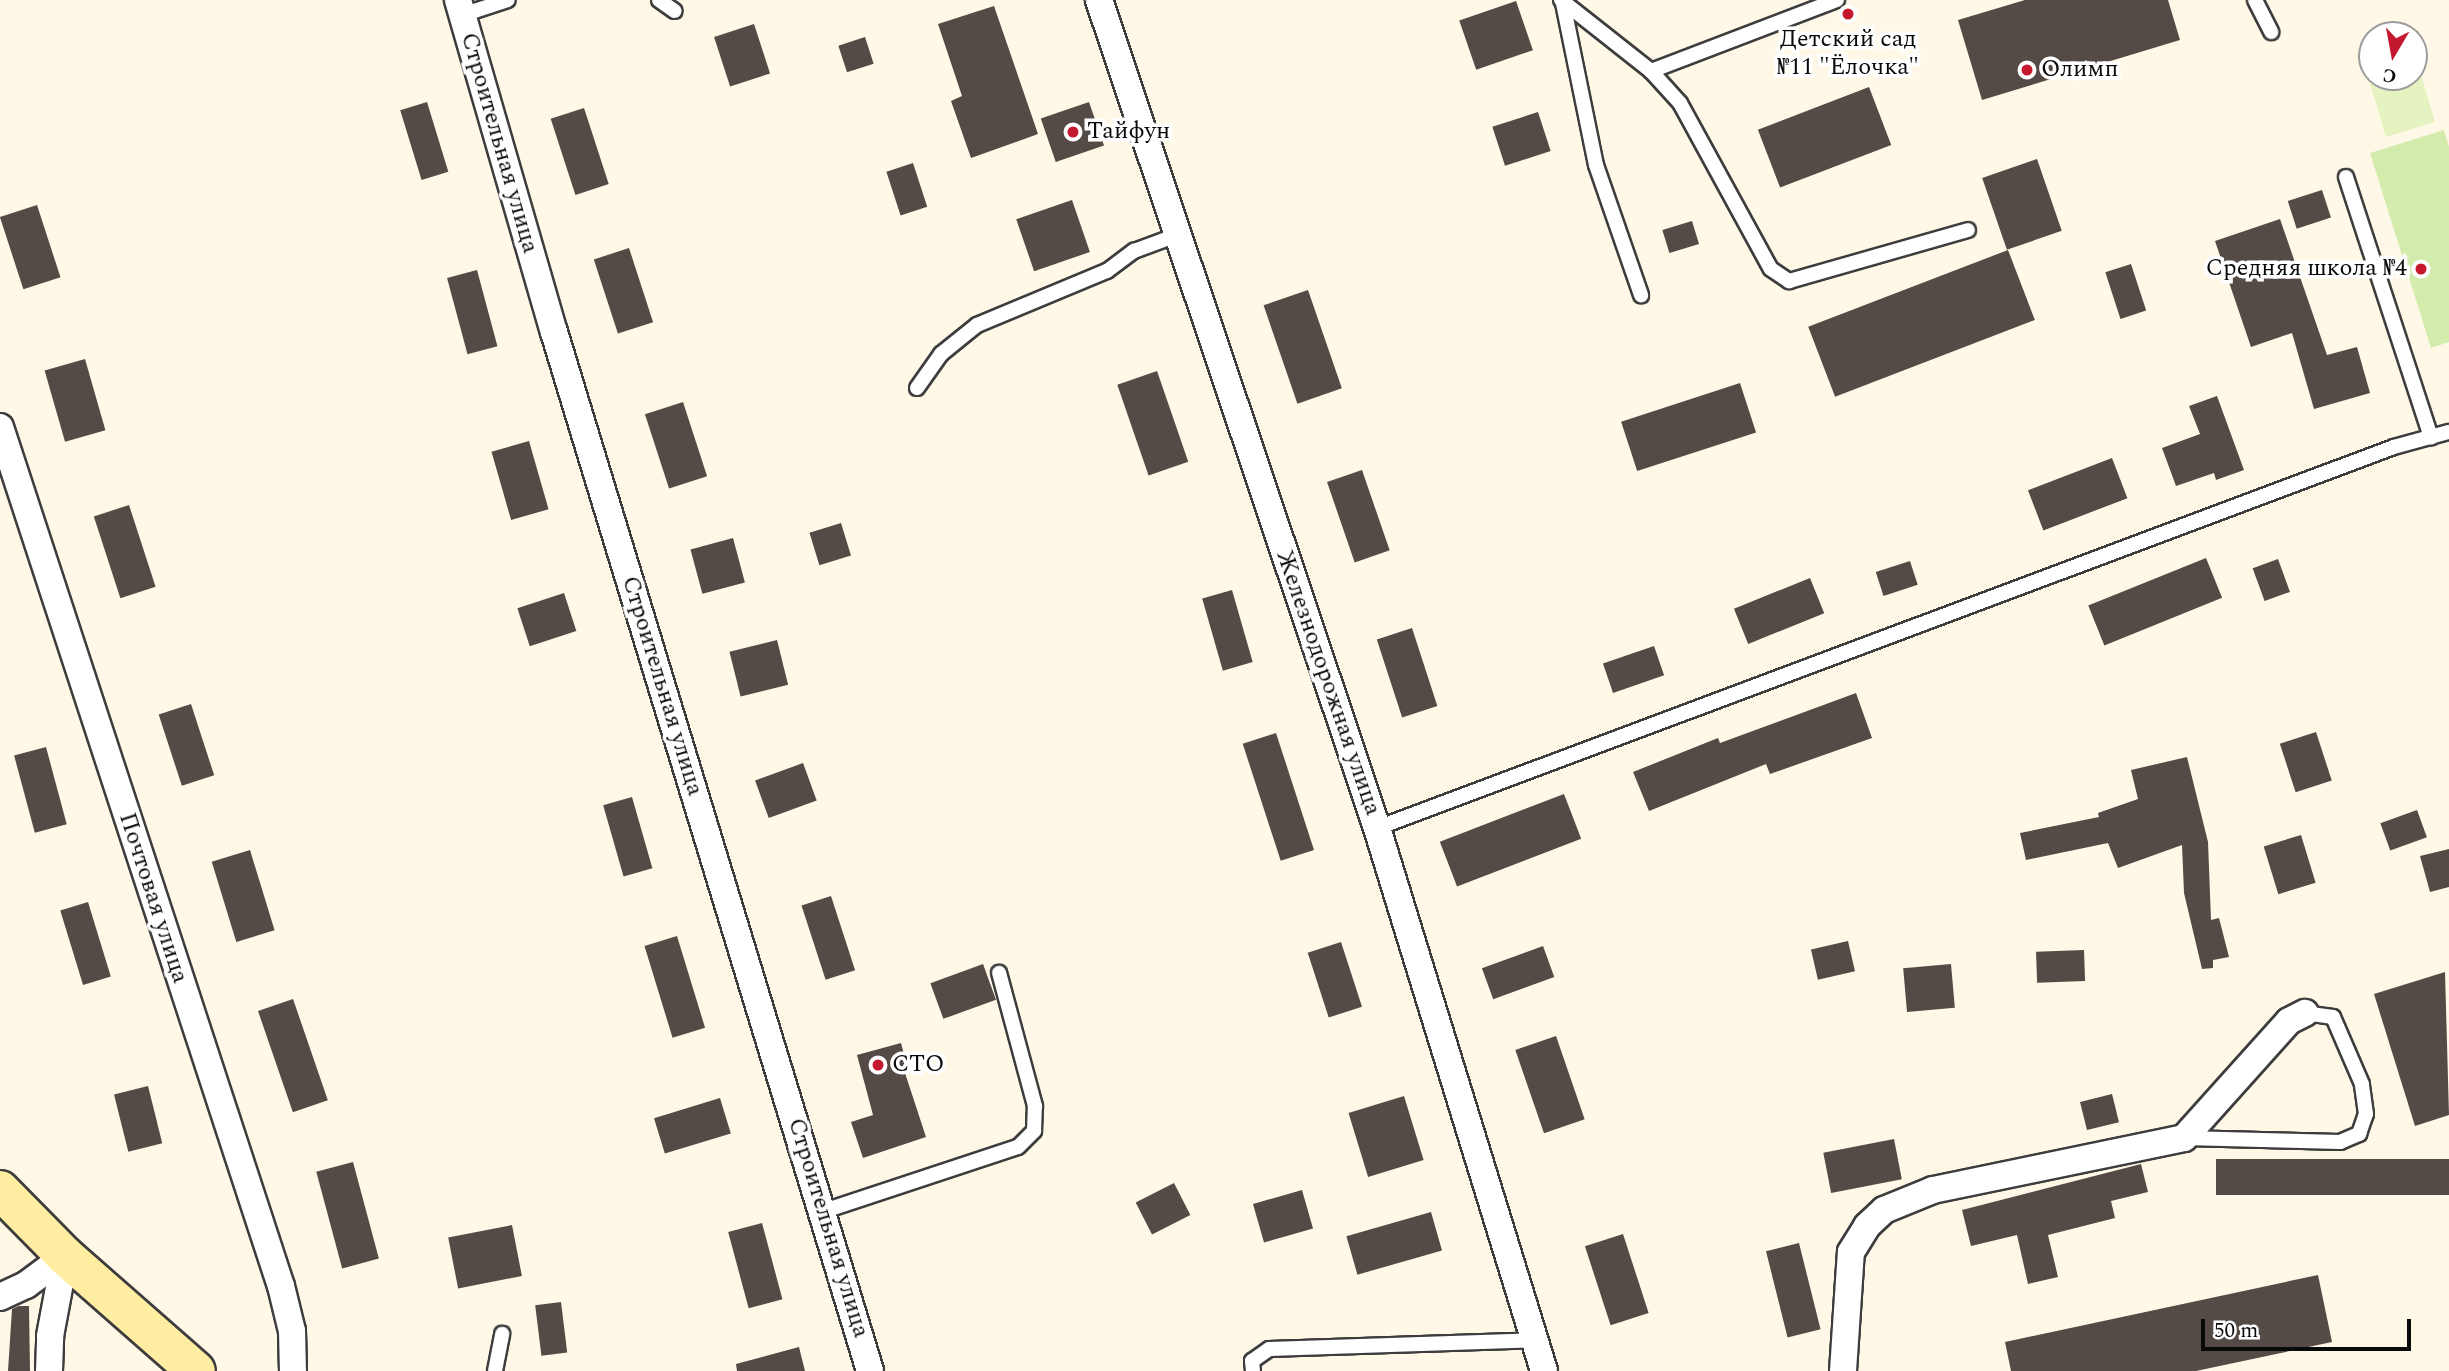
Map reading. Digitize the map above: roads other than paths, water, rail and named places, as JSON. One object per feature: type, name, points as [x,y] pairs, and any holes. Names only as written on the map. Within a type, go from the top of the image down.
[{"type":"main road","points":[[0,1190],[65,1256],[197,1371]]},
{"type":"street","name":"Железнодорожная улица","points":[[1099,0],[1377,828],[1544,1371]]},
{"type":"street","name":"Строительная улица","points":[[460,8],[554,332],[870,1371]]},
{"type":"street","name":"Почтовая улица","points":[[0,427],[281,1286],[292,1331],[293,1371]]},
{"type":"street","points":[[1843,1371],[1851,1252],[1867,1226],[1884,1210],[1933,1190],[2184,1138],[2289,1021],[2305,1013]]},
{"type":"street","points":[[0,1297],[26,1285],[65,1256]]},
{"type":"street","points":[[49,1371],[50,1336],[65,1256]]},
{"type":"lane","points":[[460,8],[508,0]]},
{"type":"lane","points":[[659,0],[674,11]]},
{"type":"lane","points":[[1651,71],[1837,0]]},
{"type":"lane","points":[[2255,0],[2271,32]]},
{"type":"lane","points":[[1564,1],[1651,71],[1680,103],[1771,269],[1789,281],[1968,230]]},
{"type":"lane","points":[[1564,1],[1596,165],[1641,295]]},
{"type":"lane","points":[[2346,177],[2431,437]]},
{"type":"lane","points":[[917,388],[941,354],[978,326],[1177,235]]},
{"type":"lane","points":[[1377,828],[2449,432]]},
{"type":"lane","points":[[821,1212],[1018,1147],[1034,1131],[1035,1106],[999,973]]},
{"type":"lane","points":[[2184,1138],[2340,1142],[2359,1134],[2366,1114],[2362,1084],[2333,1017],[2305,1013]]},
{"type":"lane","points":[[495,1371],[502,1334]]},
{"type":"lane","points":[[1253,1371],[1252,1361],[1269,1349],[1535,1340]]},
{"type":"place","name":"Детский сад №11 \"Ёлочка\"","points":[[1848,14]]},
{"type":"place","name":"Олимп","points":[[2027,70]]},
{"type":"place","name":"Тайфун","points":[[1073,132]]},
{"type":"place","name":"Средняя школа №4","points":[[2421,269]]},
{"type":"place","name":"СТО","points":[[878,1065]]}]
